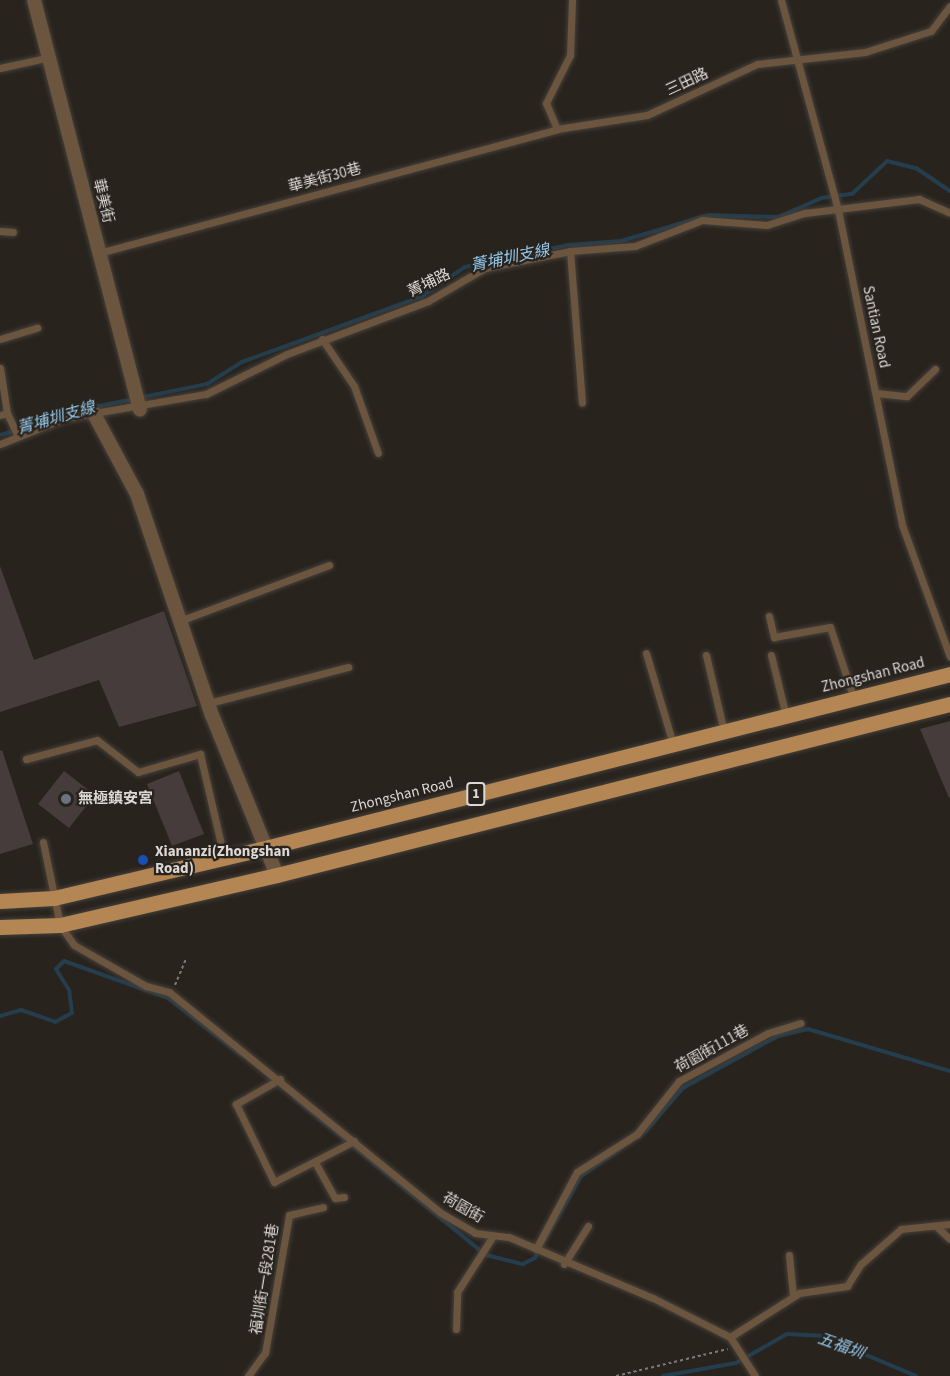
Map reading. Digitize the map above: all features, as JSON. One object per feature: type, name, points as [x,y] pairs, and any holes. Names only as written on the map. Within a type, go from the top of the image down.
[{"type":"main road","name":"Zhongshan Road","points":[[0,902],[54,898],[269,847],[950,674]]},
{"type":"main road","name":"1","points":[[0,927],[60,925],[278,875],[950,704]]},
{"type":"street","name":"華美街","points":[[34,0],[140,410]]},
{"type":"street","points":[[93,412],[137,494],[209,703],[269,847],[278,875]]},
{"type":"lane","points":[[557,129],[546,102],[570,55],[572,0]]},
{"type":"lane","name":"Santian Road","points":[[781,0],[838,210],[902,525],[950,657]]},
{"type":"lane","name":"三田路","points":[[557,129],[647,115],[757,64],[797,62],[865,52],[931,31],[950,6]]},
{"type":"lane","points":[[0,68],[50,57]]},
{"type":"lane","name":"華美街30巷","points":[[99,253],[557,129]]},
{"type":"lane","name":"菁埔路","points":[[0,444],[93,412],[140,410],[207,394],[322,339],[428,301],[486,268],[570,251],[635,246],[702,220],[767,225],[838,210],[919,199],[950,213]]},
{"type":"lane","points":[[0,231],[13,232]]},
{"type":"lane","points":[[570,251],[582,404]]},
{"type":"lane","points":[[0,339],[37,328]]},
{"type":"lane","points":[[322,339],[354,386],[378,453]]},
{"type":"lane","points":[[0,368],[4,414],[18,437]]},
{"type":"lane","points":[[876,393],[907,396],[935,369]]},
{"type":"lane","points":[[182,620],[329,565]]},
{"type":"lane","points":[[769,616],[774,637],[830,627],[854,699]]},
{"type":"lane","points":[[646,653],[673,744]]},
{"type":"lane","points":[[706,655],[724,732]]},
{"type":"lane","points":[[771,655],[786,716]]},
{"type":"lane","points":[[209,703],[348,668]]},
{"type":"lane","points":[[26,759],[98,740],[138,772],[200,754],[224,857]]},
{"type":"lane","name":"荷園街","points":[[43,842],[60,925],[74,945],[104,964],[169,992],[280,1079],[441,1214],[475,1233],[493,1236],[536,1250],[564,1264],[652,1298],[730,1338]]},
{"type":"lane","name":"荷園街111巷","points":[[536,1250],[577,1172],[637,1134],[679,1081],[768,1033],[801,1023]]},
{"type":"lane","points":[[280,1079],[236,1104],[274,1182],[316,1164],[354,1141]]},
{"type":"lane","points":[[316,1164],[335,1198],[344,1197]]},
{"type":"lane","name":"福圳街一段281巷","points":[[248,1376],[266,1353],[289,1215],[323,1207]]},
{"type":"lane","points":[[755,1376],[730,1338],[793,1296],[847,1286],[861,1264],[901,1229],[938,1228],[950,1224]]},
{"type":"lane","points":[[564,1264],[588,1226]]},
{"type":"lane","points":[[938,1228],[950,1239]]},
{"type":"lane","points":[[456,1329],[457,1292],[493,1236]]},
{"type":"lane","points":[[789,1255],[793,1296]]},
{"type":"path","points":[[169,992],[182,978],[186,959]]},
{"type":"path","points":[[616,1376],[736,1345]]},
{"type":"building","points":[[0,566],[34,660],[164,611],[197,706],[119,727],[99,680],[0,712]]},
{"type":"building","points":[[950,721],[950,797],[949,798],[920,729]]},
{"type":"building","points":[[2,750],[33,844],[0,854],[0,751]]},
{"type":"building","name":"無極鎮安宮","points":[[64,771],[95,795],[69,828],[38,804]]},
{"type":"building","points":[[179,771],[204,834],[172,846],[147,784]]},
{"type":"waterway","name":"菁埔圳支線","points":[[0,435],[84,409],[207,384],[242,362],[422,296],[465,267],[568,245],[621,241],[709,215],[778,217],[822,198],[852,194],[887,161],[916,168],[950,191]]},
{"type":"waterway","points":[[0,1016],[21,1010],[55,1022],[72,1013],[69,990],[56,969],[64,961],[168,998],[241,1055]]},
{"type":"waterway","points":[[294,1098],[486,1255],[523,1264],[535,1258],[581,1176],[646,1131],[683,1088],[778,1036],[808,1029],[950,1071]]},
{"type":"waterway","name":"五福圳","points":[[663,1376],[736,1363],[787,1334],[821,1336],[916,1376]]},
{"type":"place","name":"無極鎮安宮","points":[[66,799]]},
{"type":"place","name":"Xiananzi(Zhongshan Road)","points":[[143,860]]}]
